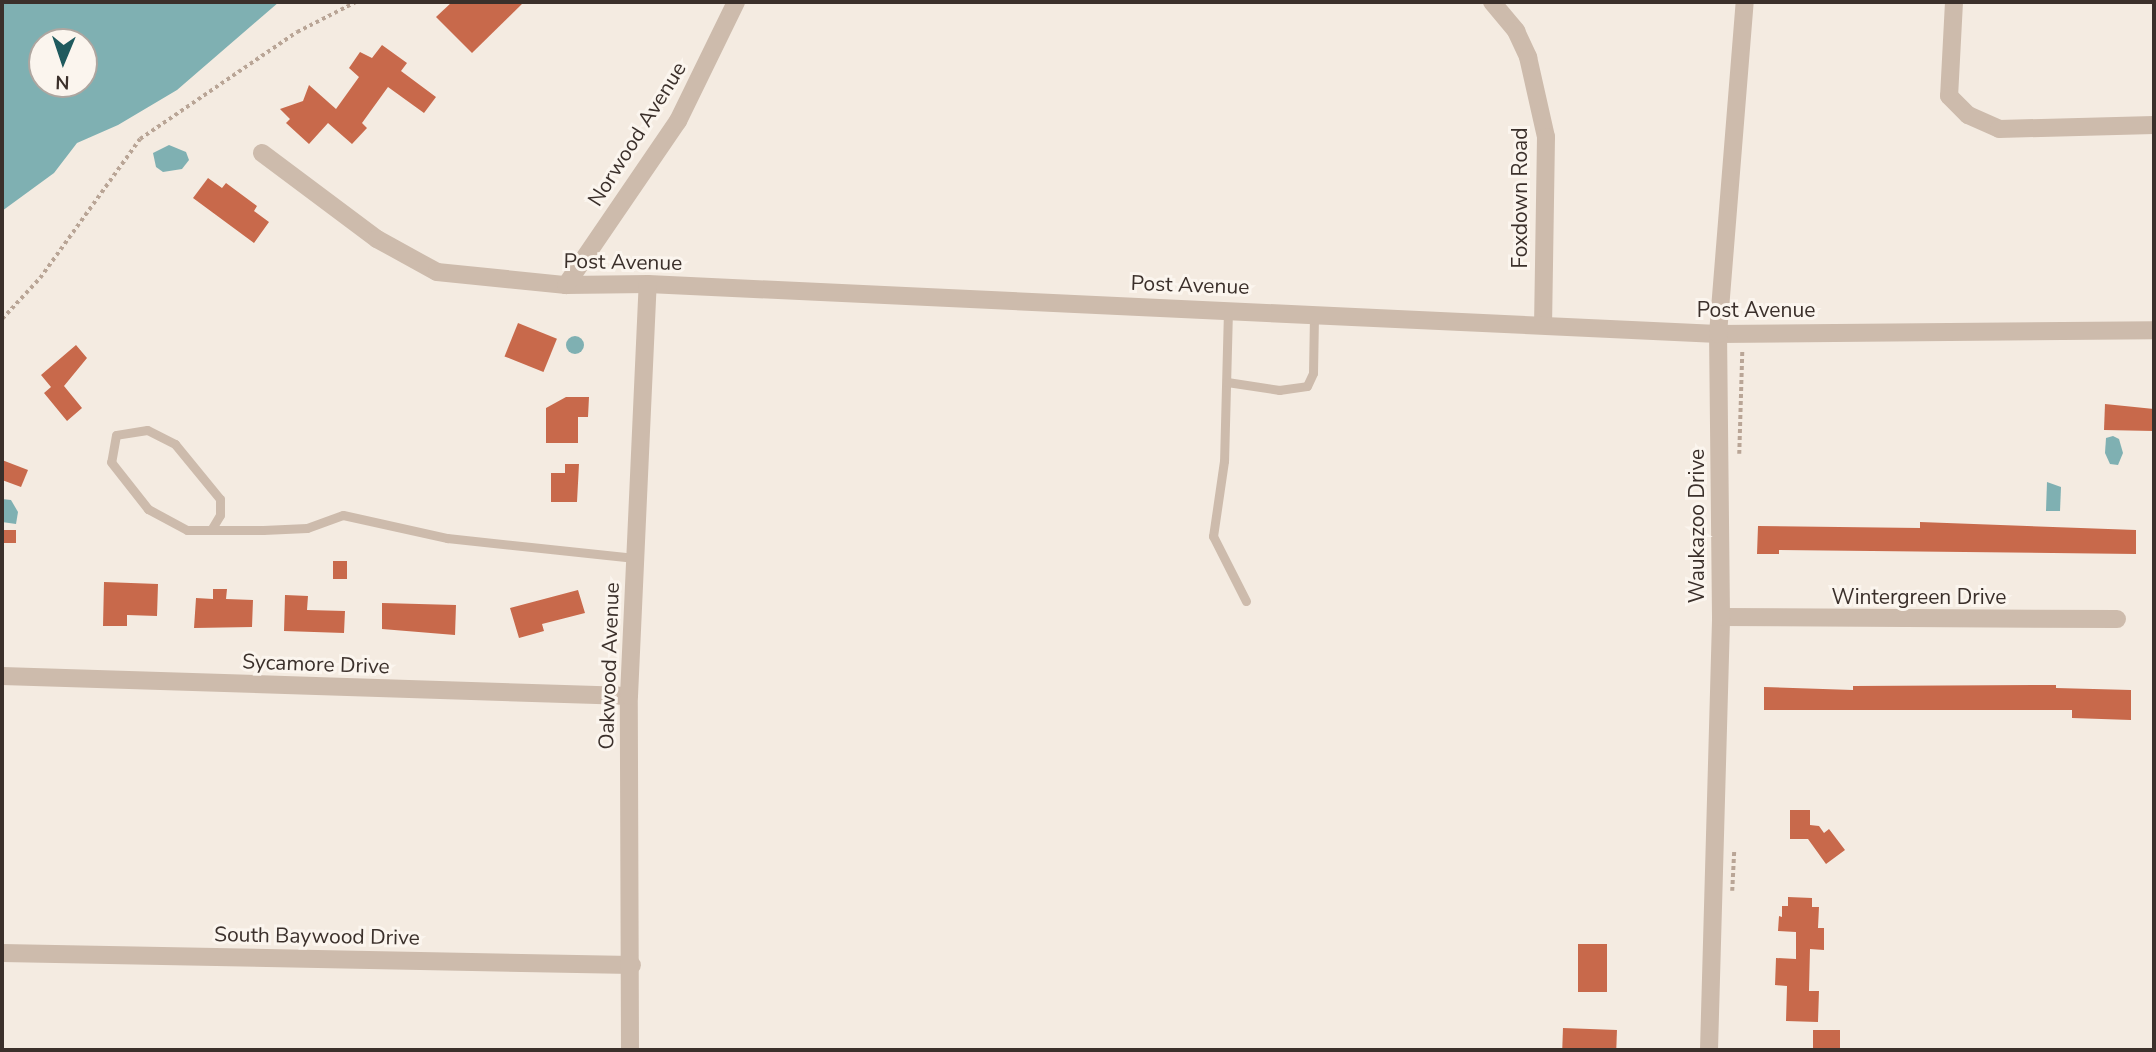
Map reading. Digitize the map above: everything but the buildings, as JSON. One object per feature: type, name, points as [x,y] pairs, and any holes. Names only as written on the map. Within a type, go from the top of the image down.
[{"type":"street","name":"Norwood Avenue","points":[[566,285],[678,121],[736,2]]},
{"type":"street","name":"Foxdown Road","points":[[1492,2],[1516,31],[1528,57],[1546,137],[1543,324]]},
{"type":"street","name":"Waukazoo Drive","points":[[1709,1050],[1721,617],[1718,334],[1745,2]]},
{"type":"street","points":[[1954,2],[1949,96],[1968,115],[1999,129],[2154,125]]},
{"type":"street","name":"Post Avenue","points":[[262,153],[377,239],[437,272],[566,285],[648,284],[1718,334],[2154,330]]},
{"type":"street","name":"Oakwood Avenue","points":[[630,1050],[632,965],[628,696],[648,284]]},
{"type":"street","name":"Wintergreen Drive","points":[[1721,617],[2117,619]]},
{"type":"street","name":"Sycamore Drive","points":[[2,676],[628,696]]},
{"type":"street","name":"South Baywood Drive","points":[[2,953],[632,965]]},
{"type":"lane","points":[[1228,310],[1224,461],[1213,536],[1246,601]]},
{"type":"lane","points":[[1227,382],[1279,390],[1307,386],[1313,373],[1314,314]]},
{"type":"lane","points":[[211,530],[219,515],[220,499],[176,444],[147,430],[116,435],[111,462],[148,509],[187,530],[211,530],[307,528],[343,515],[447,538],[635,558]]},
{"type":"path","points":[[2,319],[40,278],[140,139],[297,32],[356,2]]},
{"type":"water","points":[[2,2],[279,2],[177,90],[118,125],[77,143],[54,173],[2,211]]},
{"type":"water","points":[[169,145],[186,152],[189,160],[182,169],[163,172],[156,167],[153,153]]},
{"type":"water","points":[[575,336],[581,339],[584,345],[581,351],[575,354],[569,351],[566,345],[569,339]]},
{"type":"water","points":[[2113,436],[2119,439],[2123,453],[2118,465],[2110,464],[2105,453],[2106,438]]},
{"type":"water","points":[[2047,482],[2061,487],[2060,511],[2046,511]]},
{"type":"water","points":[[2,499],[11,500],[18,512],[16,524],[2,522]]}]
